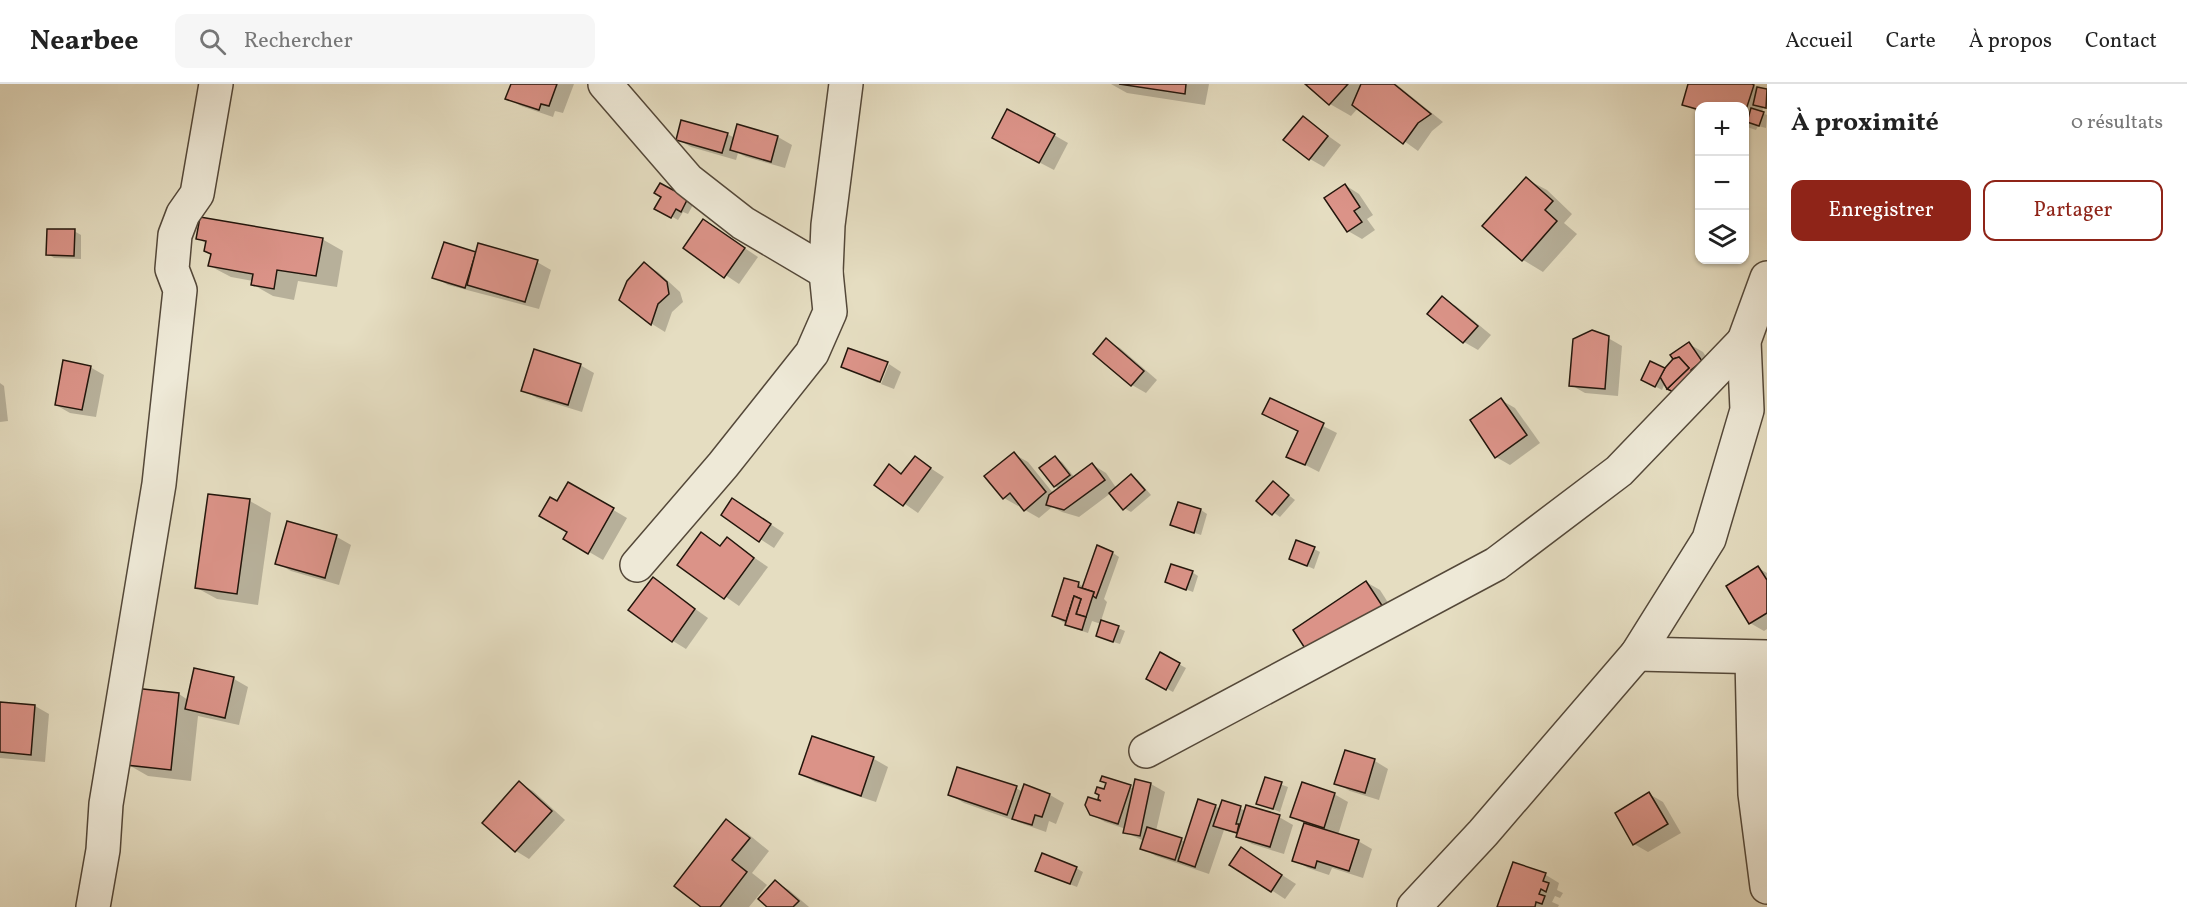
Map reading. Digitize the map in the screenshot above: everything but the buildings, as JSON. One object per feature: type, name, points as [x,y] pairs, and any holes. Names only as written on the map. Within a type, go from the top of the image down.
[{"type":"street","points":[[93,907],[103,850],[106,804],[159,484],[180,290],[172,268],[175,235],[183,214],[197,194],[216,84]]},
{"type":"street","points":[[605,84],[688,180],[743,223],[826,272]]},
{"type":"street","points":[[637,565],[723,465],[812,353],[830,312],[826,272],[828,225],[846,84]]},
{"type":"street","points":[[1414,907],[1484,833],[1637,654],[1709,539],[1747,411],[1744,342],[1767,278]]},
{"type":"street","points":[[1146,752],[1496,564],[1620,471],[1744,342]]},
{"type":"street","points":[[1747,411],[1767,436]]},
{"type":"street","points":[[1637,654],[1759,657],[1755,794],[1767,887]]}]
